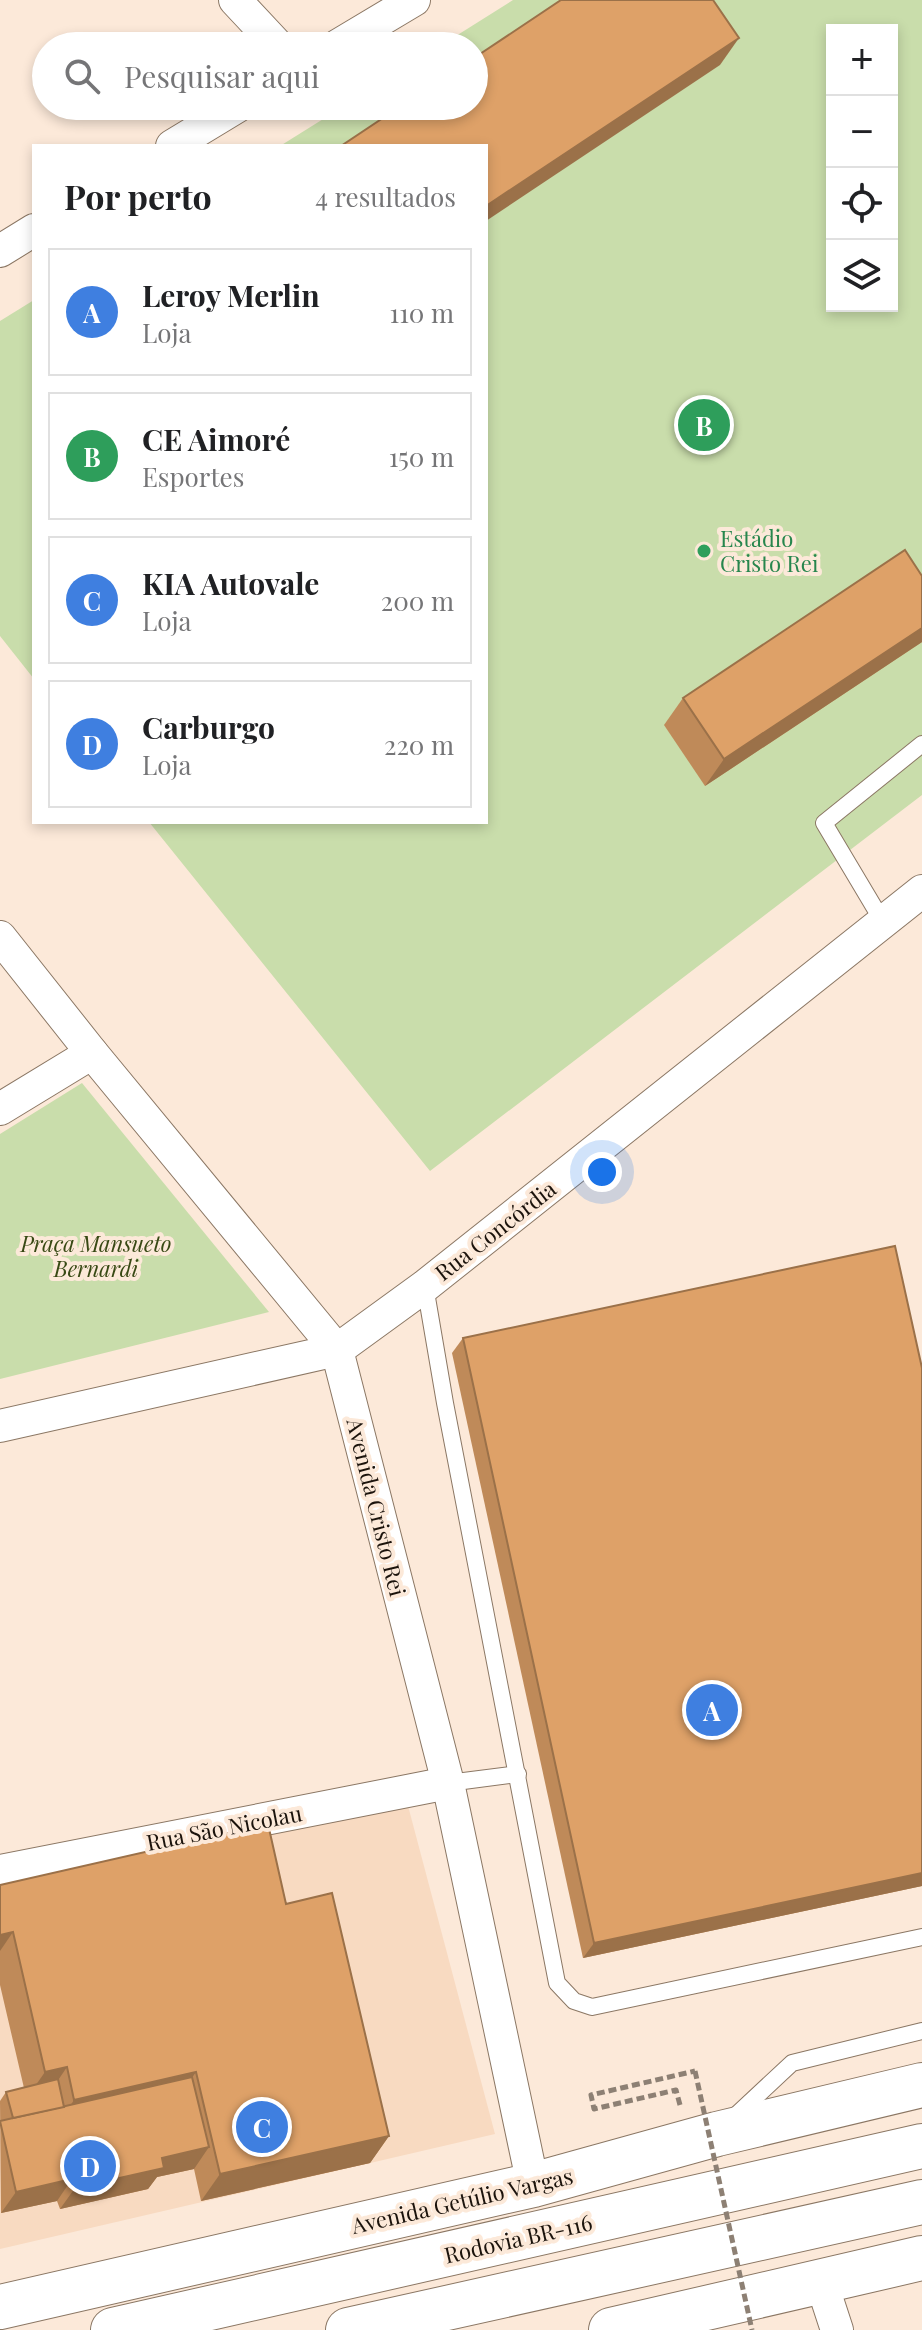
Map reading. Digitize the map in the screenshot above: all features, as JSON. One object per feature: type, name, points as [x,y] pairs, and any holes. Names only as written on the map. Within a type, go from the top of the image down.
[{"type":"main road","name":"Avenida Getúlio Vargas","points":[[0,2307],[533,2185],[704,2137],[922,2085]]},
{"type":"main road","name":"Rodovia BR-116","points":[[113,2330],[922,2146]]},
{"type":"main road","points":[[348,2330],[922,2202]]},
{"type":"main road","points":[[611,2330],[922,2258]]},
{"type":"street","points":[[235,0],[265,32]]},
{"type":"street","points":[[360,32],[414,0]]},
{"type":"street","points":[[175,144],[215,120]]},
{"type":"street","points":[[0,251],[32,231]]},
{"type":"street","name":"Rua Concórdia","points":[[0,1426],[337,1350],[425,1286],[922,891]]},
{"type":"street","name":"Avenida Cristo Rei","points":[[0,937],[337,1350],[448,1783],[533,2185]]},
{"type":"street","points":[[0,1109],[92,1053]]},
{"type":"street","name":"Rua São Nicolau","points":[[0,1871],[448,1783]]},
{"type":"street","points":[[821,2281],[837,2330]]},
{"type":"lane","points":[[883,922],[824,823],[922,744]]},
{"type":"lane","points":[[425,1286],[557,1983],[574,2001],[592,2007],[922,1937]]},
{"type":"lane","points":[[448,1783],[518,1774]]},
{"type":"lane","points":[[704,2137],[792,2063],[922,2031]]},
{"type":"path","points":[[704,2137],[676,2090],[594,2109],[591,2095],[695,2071],[752,2330]]},
{"type":"shaded area","points":[[407,1802],[495,2134],[0,2249],[0,1885]]},
{"type":"green space","name":"Estádio Cristo Rei","points":[[513,0],[922,0],[922,795],[430,1171],[151,824],[488,824],[488,144],[283,144],[322,120],[488,120],[488,32],[462,32]]},
{"type":"green space","points":[[32,301],[32,676],[0,636],[0,321]]},
{"type":"green space","name":"Praça Mansueto Bernardi","points":[[82,1083],[269,1312],[0,1379],[0,1134]]},
{"type":"building","points":[[561,0],[713,0],[739,38],[488,205],[488,144],[344,144],[380,120],[488,120],[488,49]]},
{"type":"building","points":[[905,550],[922,576],[922,628],[724,759],[683,698]]},
{"type":"building","points":[[895,1246],[922,1368],[922,1873],[594,1943],[463,1338]]},
{"type":"building","points":[[268,1824],[286,1904],[332,1893],[389,2136],[220,2174],[196,2072],[74,2100],[67,2067],[45,2072],[13,1932],[0,1935],[0,1885]]},
{"type":"building","points":[[192,2077],[209,2147],[162,2158],[164,2168],[75,2188],[72,2179],[16,2192],[0,2121]]},
{"type":"building","points":[[58,2079],[64,2107],[13,2118],[6,2092]]},
{"type":"place","name":"CE Aimoré","points":[[704,425]]},
{"type":"place","name":"Estádio Cristo Rei","points":[[704,551]]},
{"type":"place","name":"Leroy Merlin","points":[[712,1710]]},
{"type":"place","name":"KIA Autovale","points":[[262,2127]]},
{"type":"place","name":"Carburgo","points":[[90,2166]]}]
